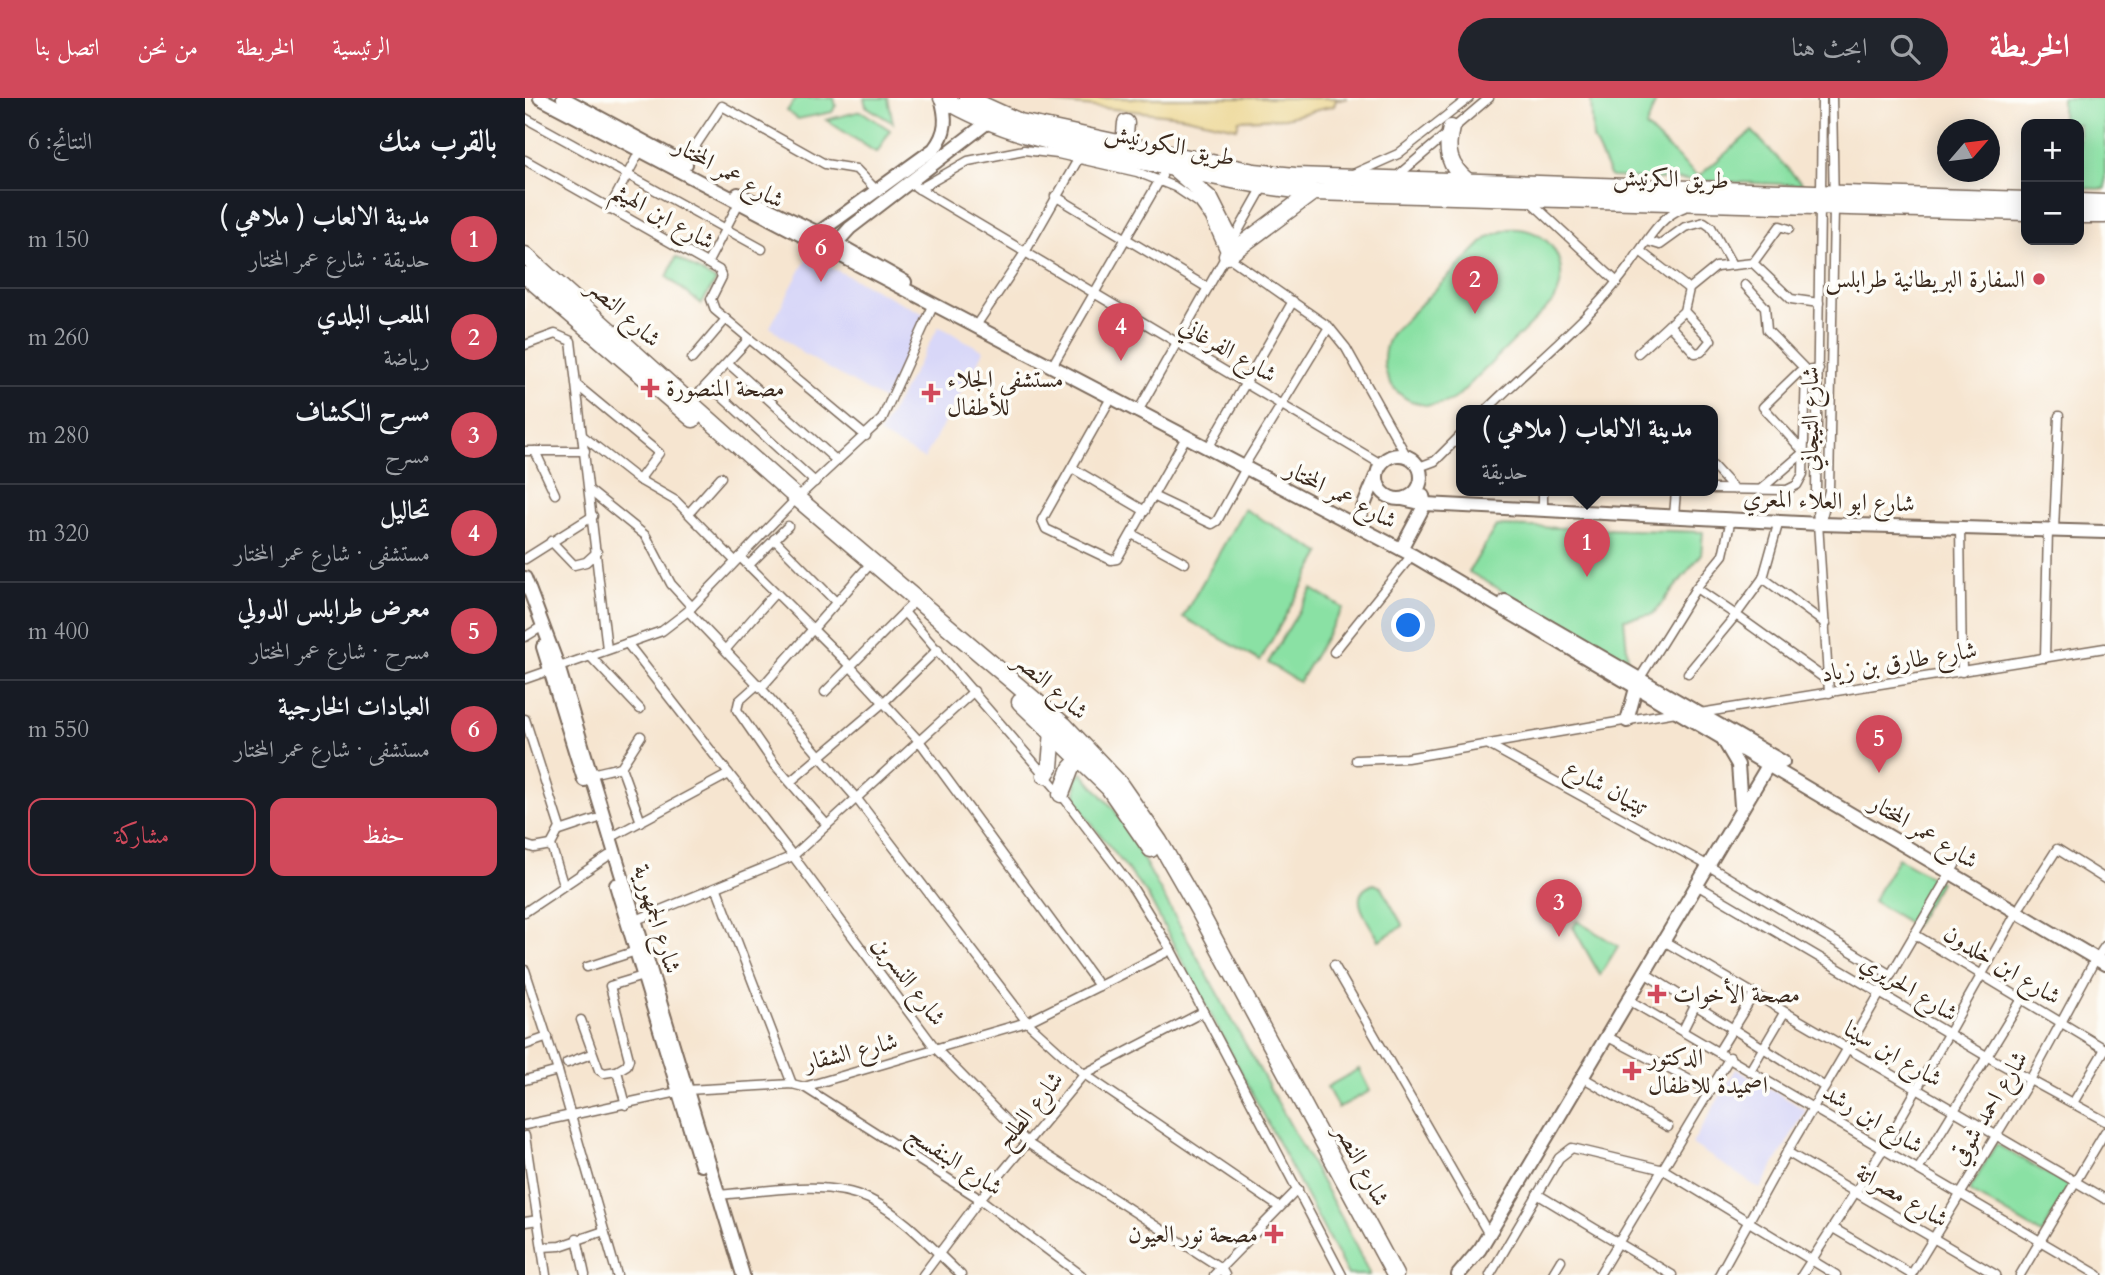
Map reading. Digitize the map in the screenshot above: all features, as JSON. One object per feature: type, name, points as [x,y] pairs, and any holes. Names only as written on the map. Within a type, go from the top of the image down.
[{"type":"highway","name":"طريق الكورنيش","points":[[942,98],[988,122],[1080,155],[1167,172],[1313,192]]},
{"type":"highway","name":"طريق الكورنيش","points":[[967,98],[1020,122],[1124,145],[1254,172],[1339,180]]},
{"type":"highway","points":[[1124,145],[1126,122]]},
{"type":"highway","points":[[1451,128],[1447,143],[1448,158],[1456,172],[1467,181]]},
{"type":"highway","points":[[1167,172],[1210,199],[1229,249],[1313,192]]},
{"type":"highway","name":"طريق الكرنيش","points":[[1339,180],[1467,181],[2021,212]]},
{"type":"highway","name":"طريق الكرنيش","points":[[1313,192],[1697,204],[2021,200]]},
{"type":"highway","points":[[2084,202],[2105,203]]},
{"type":"highway","points":[[2084,215],[2105,215]]},
{"type":"highway","name":"شارع النصر","points":[[525,255],[795,501]]},
{"type":"highway","name":"شارع النصر","points":[[533,283],[870,564],[911,605],[1053,731],[1109,788],[1149,846],[1387,1275]]},
{"type":"highway","name":"شارع النصر","points":[[911,605],[1064,725],[1094,754],[1137,806],[1204,921],[1395,1275]]},
{"type":"highway","points":[[1045,775],[1051,764],[1053,731]]},
{"type":"highway","points":[[1061,794],[1071,768],[1081,758]]},
{"type":"main road","name":"شارع عمر المختار","points":[[540,98],[1055,361],[1185,439],[1358,522],[1638,683],[1700,713],[1771,760],[2019,909],[2102,955]]},
{"type":"main road","name":"شارع عمر المختار","points":[[563,98],[684,163],[740,200],[818,233],[832,247]]},
{"type":"main road","points":[[818,233],[878,192],[940,141],[946,116],[942,98]]},
{"type":"main road","points":[[832,247],[915,186],[988,122]]},
{"type":"main road","name":"شارع عمر المختار","points":[[892,279],[933,306],[1111,398],[1211,443],[1246,466]]},
{"type":"main road","points":[[1358,522],[1380,469],[1390,457],[1407,457],[1419,467],[1425,504],[1405,549]]},
{"type":"main road","points":[[1380,469],[1383,492],[1402,499],[1414,494],[1421,482]]},
{"type":"main road","name":"شارع ابو العلاء المعري","points":[[1402,499],[1425,504],[1821,524],[2105,532]]},
{"type":"main road","name":"شارع الجمهورية","points":[[525,578],[591,774],[636,920],[735,1275]]},
{"type":"main road","name":"شارع الجمهورية","points":[[525,597],[554,668],[643,976],[743,1275]]},
{"type":"main road","name":"شارع عمر المختار","points":[[1638,683],[1676,712],[1771,760]]},
{"type":"main road","points":[[1627,721],[1638,683]]},
{"type":"main road","points":[[1721,737],[1738,765],[1741,809]]},
{"type":"main road","points":[[1458,1275],[1479,1249],[1771,760]]},
{"type":"main road","points":[[1472,1275],[1479,1249]]},
{"type":"street","points":[[1339,180],[1398,154],[1469,98]]},
{"type":"street","points":[[1384,193],[1394,180],[1451,128],[1489,98]]},
{"type":"street","name":"شارع التيجاني","points":[[1821,524],[1829,491],[1830,360],[1822,98]]},
{"type":"street","name":"شارع التيجاني","points":[[1821,524],[1816,492],[1819,303],[1832,98]]},
{"type":"street","points":[[1461,105],[1470,114]]},
{"type":"street","points":[[684,163],[722,107],[825,164],[856,169],[878,192]]},
{"type":"street","points":[[525,118],[762,249]]},
{"type":"street","points":[[609,209],[641,149]]},
{"type":"street","points":[[915,186],[983,157],[1024,150],[1080,155],[1024,254],[979,321]]},
{"type":"street","name":"شارع ابن الهيثم","points":[[525,160],[708,262],[722,274],[712,304],[726,319]]},
{"type":"street","points":[[1055,361],[1167,172]]},
{"type":"street","name":"شارع الفرغاني","points":[[915,186],[1024,254],[1281,403],[1380,469]]},
{"type":"street","points":[[1139,409],[1263,187]]},
{"type":"street","points":[[1055,196],[1208,288]]},
{"type":"street","points":[[1527,198],[1617,282]]},
{"type":"street","points":[[708,262],[740,200]]},
{"type":"street","points":[[1491,405],[1617,282],[1667,216],[1697,204]]},
{"type":"street","points":[[1647,241],[1660,245],[1685,227],[1704,222],[1711,227],[1731,263]]},
{"type":"street","points":[[1753,264],[1780,226],[1789,229]]},
{"type":"street","points":[[1229,249],[1329,327],[1346,348],[1407,457]]},
{"type":"street","points":[[1640,251],[1689,289]]},
{"type":"street","points":[[1638,353],[1684,311],[1689,289],[1716,267],[1731,263],[1753,264],[1791,299],[1819,303]]},
{"type":"street","points":[[1718,489],[1787,490],[1797,485],[1803,474],[1806,370],[1767,330],[1765,307],[1745,285]]},
{"type":"street","points":[[1211,443],[1293,301]]},
{"type":"street","points":[[525,679],[662,631],[690,609],[814,482],[882,419],[933,306]]},
{"type":"street","points":[[1669,325],[1695,353],[1702,352],[1711,340],[1684,311]]},
{"type":"street","points":[[692,359],[726,319],[866,436]]},
{"type":"street","points":[[1153,496],[1212,524],[1217,522],[1281,403],[1329,327]]},
{"type":"street","points":[[525,345],[555,334],[568,337],[573,348],[607,649]]},
{"type":"street","points":[[699,393],[750,339]]},
{"type":"street","points":[[1819,359],[1830,360]]},
{"type":"street","points":[[728,363],[837,461]]},
{"type":"street","points":[[1804,452],[1763,407],[1799,372],[1819,369]]},
{"type":"street","points":[[708,384],[814,482]]},
{"type":"street","points":[[578,386],[659,453],[639,480]]},
{"type":"street","points":[[1111,398],[1042,520],[1047,529],[1111,560],[1122,554],[1185,439]]},
{"type":"street","points":[[2045,657],[2059,416]]},
{"type":"street","points":[[1817,432],[1829,433]]},
{"type":"street","points":[[585,437],[639,480],[665,494],[689,513],[737,559],[748,566],[884,702],[920,742],[1098,986]]},
{"type":"street","points":[[1419,467],[1435,461],[1456,440]]},
{"type":"street","points":[[530,451],[585,451]]},
{"type":"street","points":[[530,451],[555,494]]},
{"type":"street","points":[[1760,490],[1804,452]]},
{"type":"street","points":[[1072,468],[1145,511]]},
{"type":"street","points":[[1718,471],[1734,489]]},
{"type":"street","points":[[689,513],[721,477]]},
{"type":"street","points":[[589,490],[646,536],[663,572],[690,609],[857,799],[1027,1023],[1084,1074],[1279,1208]]},
{"type":"street","points":[[1543,496],[1543,509]]},
{"type":"street","points":[[1674,516],[1676,496]]},
{"type":"street","points":[[525,559],[593,516]]},
{"type":"street","points":[[1638,683],[1696,588],[1723,555],[1731,519]]},
{"type":"street","points":[[1688,673],[1763,578],[1779,521]]},
{"type":"street","points":[[1821,524],[1829,693]]},
{"type":"street","points":[[748,566],[788,526]]},
{"type":"street","points":[[1960,526],[1962,672]]},
{"type":"street","points":[[1132,534],[1185,563]]},
{"type":"street","points":[[774,539],[836,602]]},
{"type":"street","points":[[551,541],[574,565],[586,562],[597,552]]},
{"type":"street","points":[[1334,652],[1405,549]]},
{"type":"street","points":[[827,825],[790,782],[737,710],[739,702],[759,686],[870,564]]},
{"type":"street","points":[[1763,578],[1826,624]]},
{"type":"street","points":[[1696,588],[1828,681]]},
{"type":"street","points":[[726,649],[775,593]]},
{"type":"street","points":[[825,692],[911,605],[939,649],[1061,794],[1134,890],[1171,950],[1342,1275]]},
{"type":"street","points":[[525,637],[538,629]]},
{"type":"street","name":"شارع النسرين","points":[[627,643],[793,856],[936,1049],[1029,1144],[1220,1273]]},
{"type":"street","name":"شارع طارق بن زياد","points":[[1700,713],[2105,648]]},
{"type":"street","points":[[790,782],[884,702],[939,649]]},
{"type":"street","points":[[589,655],[640,709]]},
{"type":"street","points":[[636,920],[717,890],[793,856],[974,691]]},
{"type":"street","points":[[1356,760],[1407,758],[1676,712]]},
{"type":"street","points":[[525,719],[560,831]]},
{"type":"street","points":[[591,774],[621,767],[641,736]]},
{"type":"street","name":"تيتيان شارع","points":[[1489,745],[1707,865],[1891,975]]},
{"type":"street","points":[[621,767],[641,822]]},
{"type":"street","points":[[610,838],[729,774]]},
{"type":"street","points":[[525,845],[534,848],[551,845],[560,831],[596,819]]},
{"type":"street","points":[[551,845],[563,884]]},
{"type":"street","points":[[1802,1275],[1883,1149],[2019,909],[2057,849],[2105,879]]},
{"type":"street","points":[[525,912],[608,856]]},
{"type":"street","points":[[1719,1275],[1813,1106],[1953,869]]},
{"type":"street","name":"شارع الحريري","points":[[1695,884],[1948,1033],[2105,1121]]},
{"type":"street","points":[[717,890],[792,1084]]},
{"type":"street","name":"شارع ابن خلدون","points":[[1914,934],[2105,1049]]},
{"type":"street","name":"شارع ابن سينا","points":[[1662,940],[2105,1199]]},
{"type":"street","name":"شارع الشقار","points":[[525,1125],[572,1117],[682,1091],[792,1084],[804,1087],[1027,1023],[1171,950]]},
{"type":"street","points":[[587,967],[636,951]]},
{"type":"street","name":"شارع احمد شوقي","points":[[1911,1274],[1997,1137],[2059,1022],[2102,955]]},
{"type":"street","points":[[1334,965],[1488,1233]]},
{"type":"street","points":[[525,971],[529,996],[548,1037],[617,1275]]},
{"type":"street","points":[[1643,972],[1766,1047],[1825,1087]]},
{"type":"street","points":[[581,1020],[591,1054],[602,1073],[617,1071],[627,1065],[629,1059],[610,986],[643,976]]},
{"type":"street","points":[[1719,1051],[1753,994]]},
{"type":"street","name":"شارع ابن رشد","points":[[1627,999],[1751,1069],[2098,1275]]},
{"type":"street","points":[[1919,1168],[2022,999]]},
{"type":"street","points":[[1683,1030],[1695,1006]]},
{"type":"street","name":"شارع الطلح","points":[[923,1275],[980,1199],[1029,1144],[1084,1074],[1203,1012]]},
{"type":"street","points":[[1751,1069],[1784,1013]]},
{"type":"street","points":[[1606,1035],[1711,1091]]},
{"type":"street","points":[[525,1045],[548,1037]]},
{"type":"street","points":[[2073,1103],[2105,1049]]},
{"type":"street","points":[[567,1063],[591,1054]]},
{"type":"street","points":[[1599,1275],[1730,1057]]},
{"type":"street","points":[[525,1080],[558,1070]]},
{"type":"street","points":[[617,1071],[626,1105]]},
{"type":"street","points":[[1581,1077],[1668,1127]]},
{"type":"street","name":"شارع البنفسج","points":[[804,1087],[980,1199],[1081,1275]]},
{"type":"street","points":[[2020,1275],[2105,1132]]},
{"type":"street","points":[[525,1136],[546,1275]]},
{"type":"street","points":[[1490,1275],[1559,1158],[1572,1148],[1664,1170],[1836,1275]]},
{"type":"street","name":"شارع مصراتة","points":[[1787,1152],[1996,1275]]},
{"type":"street","points":[[718,1195],[807,1189],[855,1194],[883,1207],[961,1275]]},
{"type":"street","points":[[1220,1273],[1298,1189]]},
{"type":"street","points":[[1537,1194],[1672,1275]]},
{"type":"street","points":[[525,1222],[538,1220]]},
{"type":"street","points":[[1833,1228],[1911,1274]]},
{"type":"street","points":[[542,1247],[560,1246],[604,1231]]},
{"type":"street","points":[[577,1238],[585,1275]]},
{"type":"street","points":[[1552,1275],[1560,1260]]},
{"type":"shaded area","points":[[808,256],[926,315],[884,400],[802,353],[770,327]]},
{"type":"shaded area","name":"مستشفى الجلاء للأطفال","points":[[939,326],[984,351],[924,459],[879,434]]},
{"type":"shaded area","points":[[1736,1069],[1806,1110],[1760,1189],[1692,1144]]},
{"type":"green space","points":[[796,98],[834,98],[836,106],[832,112],[798,119],[787,111]]},
{"type":"green space","points":[[864,98],[888,98],[893,123],[866,106]]},
{"type":"green space","points":[[1591,98],[1657,98],[1646,127],[1698,177],[1752,131],[1803,185],[1611,177],[1593,139]]},
{"type":"green space","points":[[2062,98],[2105,98],[2105,189],[2084,188],[2084,119],[2062,119]]},
{"type":"green space","points":[[861,111],[890,130],[877,153],[826,120]]},
{"type":"green space","points":[[1509,229],[1536,234],[1554,250],[1561,274],[1554,301],[1457,397],[1441,404],[1425,405],[1410,401],[1398,393],[1389,381],[1385,367],[1385,351],[1391,334],[1488,237]]},
{"type":"green space","points":[[676,257],[716,281],[701,304],[667,277]]},
{"type":"green space","points":[[1244,509],[1321,553],[1260,661],[1183,617]]},
{"type":"green space","points":[[1496,526],[1703,532],[1701,555],[1653,614],[1624,619],[1628,661],[1469,572]]},
{"type":"green space","points":[[1312,589],[1343,608],[1299,682],[1268,663]]},
{"type":"green space","points":[[1082,773],[1114,809],[1133,841],[1344,1222],[1370,1275],[1348,1275],[1147,894],[1076,804],[1076,779]]},
{"type":"green space","points":[[1898,858],[1940,882],[1914,926],[1873,901]]},
{"type":"green space","points":[[1374,884],[1381,887],[1403,926],[1379,940],[1365,917],[1360,901],[1365,889]]},
{"type":"green space","points":[[1577,921],[1618,946],[1600,975],[1573,927]]},
{"type":"green space","points":[[1359,1069],[1370,1091],[1338,1108],[1327,1087]]},
{"type":"green space","points":[[1996,1144],[2069,1186],[2042,1234],[1969,1191]]},
{"type":"sand","points":[[1038,98],[1348,98],[1336,100],[1334,106],[1285,118],[1239,120],[1237,128],[1181,116],[1055,103]]},
{"type":"place","name":"السفارة البريطانية طرابلس","points":[[2039,279]]},
{"type":"place","name":"العيادات الخارجية","points":[[821,282]]},
{"type":"place","name":"الملعب البلدي","points":[[1475,314]]},
{"type":"place","name":"تحاليل","points":[[1121,361]]},
{"type":"place","name":"مصحة المنصورة","points":[[650,388]]},
{"type":"place","name":"مستشفى الجلاء للأطفال","points":[[931,393]]},
{"type":"place","name":"مدينة الالعاب ( ملاهي )","points":[[1587,577]]},
{"type":"place","name":"معرض طرابلس الدولي","points":[[1879,773]]},
{"type":"place","name":"مسرح الكشاف","points":[[1559,937]]},
{"type":"place","name":"مصحة الأخوات","points":[[1657,994]]},
{"type":"place","name":"الدكتور اصميدة للاطفال","points":[[1632,1071]]},
{"type":"place","name":"مصحة نور العيون","points":[[1274,1234]]}]
